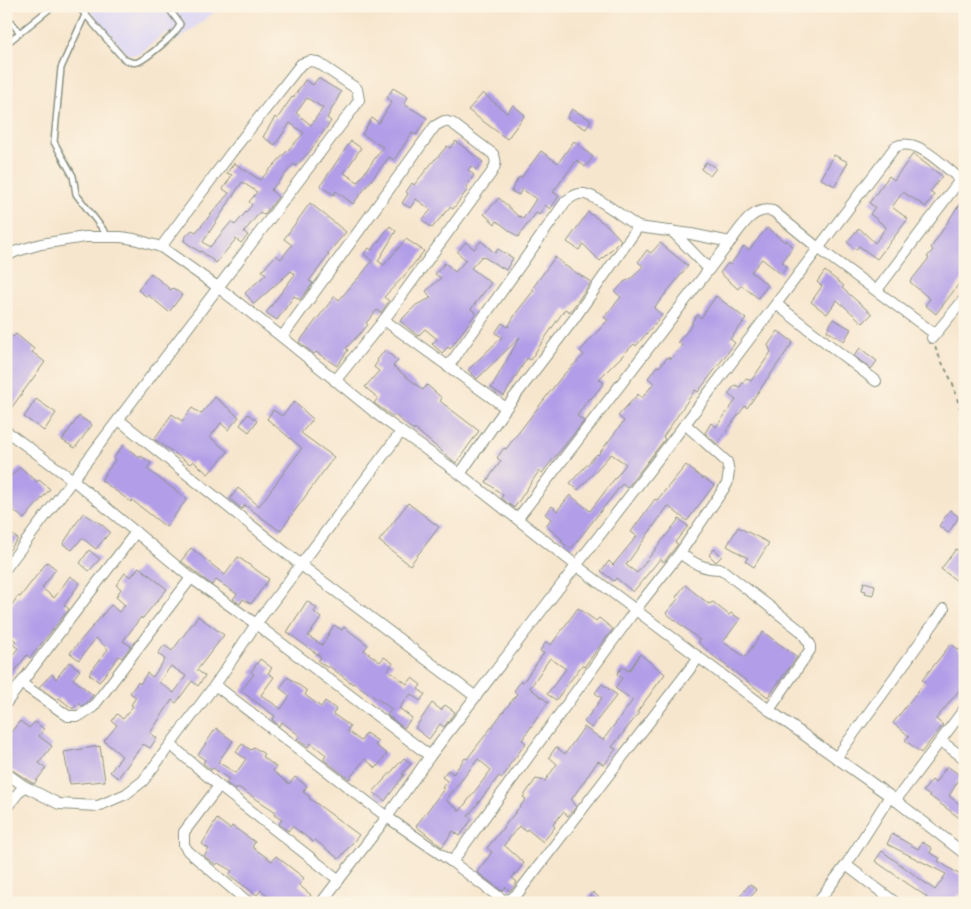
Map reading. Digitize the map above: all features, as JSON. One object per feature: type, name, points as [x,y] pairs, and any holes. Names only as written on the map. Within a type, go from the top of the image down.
[{"type":"street","points":[[6,568],[353,110],[359,100],[357,90],[317,62],[310,61],[301,64],[231,153],[161,247]]},
{"type":"street","points":[[282,336],[435,126],[444,121],[452,123],[494,154],[496,166],[384,320],[335,381]]},
{"type":"street","points":[[321,903],[387,817],[430,756],[577,566],[895,147],[902,143],[917,146],[963,181],[877,290]]},
{"type":"street","points":[[448,367],[566,201],[574,195],[592,196],[638,228],[672,231],[730,242]]},
{"type":"street","points":[[518,518],[730,242],[757,211],[765,209],[773,211],[818,248],[877,290],[933,336],[965,298]]},
{"type":"street","points":[[460,474],[638,228]]},
{"type":"street","points":[[672,231],[709,269]]},
{"type":"street","points":[[6,256],[17,250],[41,244],[85,237],[108,236],[134,239],[161,247],[282,336],[400,432],[460,474],[577,566],[965,854]]},
{"type":"street","points":[[776,304],[876,381]]},
{"type":"street","points":[[384,320],[506,408]]},
{"type":"street","points":[[118,420],[301,565],[476,697]]},
{"type":"street","points":[[452,862],[636,609],[680,553],[727,484],[729,472],[727,462],[685,424]]},
{"type":"street","points":[[6,773],[24,786],[59,804],[98,806],[126,794],[143,781],[215,685],[256,624],[400,432]]},
{"type":"street","points":[[8,437],[73,480],[191,578],[256,624],[430,756]]},
{"type":"street","points":[[6,703],[136,532]]},
{"type":"street","points":[[680,553],[701,567],[721,569],[802,631],[810,644],[810,650],[769,710]]},
{"type":"street","points":[[21,683],[68,716],[79,716],[93,706],[191,578]]},
{"type":"street","points":[[836,758],[944,609]]},
{"type":"street","points":[[215,685],[387,817],[503,900],[515,896],[699,657]]},
{"type":"street","points":[[817,903],[892,799],[941,741],[965,708]]},
{"type":"street","points":[[941,741],[965,759]]},
{"type":"street","points":[[170,745],[339,880]]},
{"type":"street","points":[[6,808],[24,786]]},
{"type":"street","points":[[219,786],[184,832],[184,845],[188,852],[249,903]]},
{"type":"street","points":[[846,864],[896,903]]},
{"type":"lane","points":[[6,44],[53,6]]},
{"type":"lane","points":[[78,6],[122,58],[129,62],[137,62],[171,38],[179,29],[180,24],[167,6]]},
{"type":"lane","points":[[85,14],[61,68],[54,142],[73,176],[76,194],[108,236]]},
{"type":"lane","points":[[6,16],[20,32]]},
{"type":"path","points":[[933,336],[941,364],[953,384],[960,409],[965,418]]},
{"type":"shaded area","points":[[86,6],[222,6],[179,40],[165,33],[139,54],[127,54]]},
{"type":"building","points":[[318,78],[341,92],[327,118],[331,121],[310,151],[296,166],[294,164],[271,190],[278,197],[264,215],[260,212],[244,232],[248,235],[241,243],[236,239],[216,263],[184,241],[185,237],[192,230],[196,232],[229,193],[223,189],[232,175],[227,173],[234,163],[260,180],[304,133],[290,123],[275,145],[263,137],[275,117],[277,119],[305,80],[313,85]],"holes":[[[307,98],[323,108],[311,125],[296,113]],[[242,182],[257,192],[249,202],[252,205],[235,225],[231,222],[210,247],[203,242]]]},
{"type":"building","points":[[393,88],[408,97],[404,104],[427,118],[416,135],[412,133],[394,160],[389,157],[353,204],[336,191],[334,195],[320,186],[351,141],[361,148],[344,173],[358,182],[383,147],[362,134],[372,118],[379,123],[392,101],[387,98]]},
{"type":"building","points":[[483,93],[507,113],[513,105],[525,115],[507,139],[468,110]]},
{"type":"building","points":[[572,109],[591,120],[586,129],[567,118]]},
{"type":"building","points":[[456,141],[483,162],[477,170],[471,166],[468,170],[474,175],[466,187],[468,189],[453,209],[450,207],[432,228],[422,220],[431,210],[416,199],[410,208],[402,203],[412,183],[414,185],[447,146],[450,148]]},
{"type":"building","points":[[574,141],[593,157],[585,167],[577,160],[553,192],[559,196],[550,209],[545,205],[539,215],[536,213],[518,237],[497,221],[495,224],[484,214],[499,198],[523,219],[536,199],[522,189],[519,195],[511,191],[519,177],[521,178],[541,151],[558,163]]},
{"type":"building","points":[[913,154],[942,176],[930,192],[934,195],[926,207],[903,192],[892,207],[908,219],[877,259],[859,246],[856,250],[847,242],[859,228],[875,243],[886,227],[870,214],[875,207],[869,203],[889,176],[894,180]]},
{"type":"building","points":[[834,155],[848,162],[835,186],[821,179]]},
{"type":"building","points":[[706,162],[716,168],[710,176],[701,169]]},
{"type":"building","points":[[965,200],[965,276],[936,314],[925,305],[930,299],[910,282],[929,258],[927,257],[933,250],[931,248],[956,209]]},
{"type":"building","points":[[310,203],[346,232],[327,254],[329,255],[309,281],[313,283],[300,300],[294,296],[277,320],[266,313],[295,274],[291,271],[254,304],[245,293],[266,274],[262,271],[276,255],[281,259],[292,245],[284,239]]},
{"type":"building","points":[[588,212],[608,226],[621,240],[600,261],[583,244],[579,250],[567,242]]},
{"type":"building","points":[[390,226],[396,231],[378,261],[384,265],[406,239],[424,251],[384,297],[389,301],[381,313],[377,310],[366,323],[368,325],[346,348],[348,350],[337,366],[316,352],[314,354],[299,342],[335,296],[339,300],[359,278],[372,261],[364,254],[369,248],[372,250]]},
{"type":"building","points":[[767,228],[793,246],[782,262],[787,266],[781,274],[762,259],[751,272],[768,285],[758,298],[741,285],[738,289],[720,273],[728,263],[730,265],[744,246],[749,250]]},
{"type":"building","points":[[481,241],[495,253],[498,249],[513,258],[506,270],[482,256],[471,268],[491,283],[471,309],[476,313],[450,349],[448,347],[442,353],[432,344],[437,339],[425,329],[418,336],[400,321],[416,305],[431,298],[426,291],[441,278],[435,274],[445,263],[455,272],[466,260],[457,252],[466,242],[474,249]]},
{"type":"building","points":[[660,243],[688,266],[654,308],[662,315],[636,346],[634,344],[599,379],[604,383],[591,399],[589,398],[577,416],[584,421],[542,473],[539,471],[514,508],[501,498],[503,495],[486,482],[501,461],[497,458],[563,375],[584,355],[580,351],[608,320],[604,317],[621,297],[615,292],[643,266],[638,262],[647,250],[651,253]]},
{"type":"building","points":[[555,257],[591,282],[570,312],[565,309],[530,360],[527,358],[504,396],[491,388],[520,337],[477,379],[468,370],[502,337],[495,333],[502,323],[508,327]]},
{"type":"building","points":[[825,271],[844,286],[842,288],[872,314],[863,323],[837,300],[827,314],[811,302],[822,286],[817,282]]},
{"type":"building","points":[[151,273],[171,290],[173,288],[182,295],[169,312],[148,295],[147,297],[138,290]]},
{"type":"building","points":[[716,296],[746,319],[730,339],[735,343],[698,392],[695,390],[663,437],[665,439],[627,488],[622,484],[571,549],[561,542],[563,540],[546,526],[551,519],[545,514],[552,506],[557,511],[570,495],[590,511],[626,464],[611,454],[578,490],[570,483],[598,455],[624,421],[618,416],[638,394],[642,398],[654,383],[648,378],[657,366],[659,367],[668,357],[671,359],[682,345],[678,342],[693,324],[691,323],[697,315],[701,318]]},
{"type":"building","points":[[833,319],[851,329],[844,341],[827,331]]},
{"type":"building","points":[[6,331],[13,337],[16,334],[34,349],[32,352],[45,362],[12,407],[6,403]]},
{"type":"building","points":[[778,331],[793,342],[747,408],[745,406],[717,444],[705,433],[711,423],[716,427],[736,400],[728,394],[735,385],[740,387],[746,378],[751,381],[771,352],[768,345]]},
{"type":"building","points":[[860,348],[877,361],[871,369],[854,356]]},
{"type":"building","points":[[385,350],[398,361],[393,366],[423,390],[427,385],[442,398],[440,401],[479,431],[456,463],[415,429],[414,431],[395,415],[393,417],[374,403],[378,398],[365,387],[379,371],[374,367]]},
{"type":"building","points":[[215,397],[239,417],[228,430],[221,423],[210,437],[228,452],[208,474],[193,461],[190,464],[154,439],[172,414],[182,421],[192,408],[201,414]]},
{"type":"building","points":[[36,399],[56,413],[44,431],[24,417]]},
{"type":"building","points":[[294,402],[313,419],[301,433],[334,457],[280,531],[245,505],[242,509],[230,499],[238,488],[259,506],[302,448],[267,419],[273,410],[282,416]]},
{"type":"building","points":[[248,414],[257,421],[249,432],[240,425]]},
{"type":"building","points":[[79,416],[92,425],[75,448],[62,440]]},
{"type":"building","points":[[123,445],[140,458],[141,456],[151,463],[147,469],[187,499],[166,527],[132,500],[131,502],[101,480]]},
{"type":"building","points":[[686,465],[703,479],[714,485],[687,521],[668,506],[626,565],[637,573],[679,519],[688,526],[675,542],[678,544],[664,562],[660,559],[633,592],[616,578],[614,581],[601,571],[609,561],[613,565],[637,536],[631,532],[655,499],[657,500]]},
{"type":"building","points":[[20,467],[37,482],[39,480],[50,489],[24,519],[6,504],[6,482]]},
{"type":"building","points":[[408,503],[439,527],[410,565],[379,541]]},
{"type":"building","points":[[950,510],[959,517],[948,533],[939,526]]},
{"type":"building","points":[[83,513],[110,532],[96,549],[82,538],[72,550],[63,544]]},
{"type":"building","points":[[738,527],[769,543],[754,567],[745,561],[748,558],[727,546]]},
{"type":"building","points":[[6,530],[18,539],[6,554]]},
{"type":"building","points":[[191,548],[225,575],[238,557],[269,579],[251,604],[243,599],[240,604],[233,599],[237,594],[216,580],[212,585],[181,561]]},
{"type":"building","points":[[714,549],[722,556],[716,562],[709,555]]},
{"type":"building","points":[[956,549],[965,555],[965,587],[941,569]]},
{"type":"building","points":[[89,550],[100,559],[89,571],[80,563]]},
{"type":"building","points":[[47,562],[56,569],[42,588],[54,598],[70,576],[80,583],[64,605],[69,609],[30,658],[27,655],[6,683],[6,664],[18,648],[13,645],[16,641],[6,634],[6,613]]},
{"type":"building","points":[[139,567],[167,589],[142,619],[141,617],[123,641],[131,646],[122,658],[119,656],[99,682],[89,674],[108,649],[96,638],[79,660],[70,653],[111,605],[119,612],[125,605],[116,597],[121,589],[116,585],[125,573],[131,577]]},
{"type":"building","points":[[864,582],[875,585],[873,595],[862,590]]},
{"type":"building","points":[[685,585],[709,604],[713,602],[729,615],[731,613],[740,619],[723,642],[745,657],[763,632],[797,657],[768,697],[716,658],[698,642],[700,640],[666,613],[678,599],[676,597]]},
{"type":"building","points":[[307,601],[317,608],[314,612],[321,618],[308,636],[322,645],[334,625],[342,630],[344,627],[368,645],[364,650],[380,662],[384,657],[393,663],[388,670],[407,684],[412,678],[421,685],[418,689],[425,694],[420,701],[411,694],[399,708],[412,718],[404,728],[387,715],[392,709],[329,666],[328,668],[318,661],[321,657],[287,632]]},
{"type":"building","points":[[578,608],[596,621],[599,618],[613,629],[584,667],[582,665],[556,700],[547,694],[566,669],[550,658],[530,688],[548,702],[522,740],[526,743],[502,778],[499,776],[468,816],[472,819],[460,836],[453,831],[442,847],[416,826],[444,789],[442,788],[447,781],[442,777],[448,770],[453,774],[465,758],[467,759],[517,694],[514,691],[544,653],[540,651],[546,642],[551,645]],"holes":[[[478,759],[491,770],[460,811],[446,800]]]},
{"type":"building","points":[[198,616],[224,635],[197,670],[205,676],[198,686],[192,681],[176,703],[172,700],[150,733],[157,738],[150,748],[143,744],[118,778],[110,772],[122,756],[104,741],[117,725],[112,721],[117,714],[123,719],[133,706],[131,705],[136,697],[130,693],[138,682],[140,684],[147,673],[153,677],[165,659],[158,654],[164,645],[172,651]],"holes":[[[171,666],[186,676],[174,693],[159,682]]]},
{"type":"building","points":[[951,644],[965,654],[965,683],[936,719],[943,725],[921,753],[905,740],[909,736],[893,723],[925,682],[922,680]]},
{"type":"building","points":[[640,654],[665,674],[637,712],[639,713],[612,747],[616,749],[604,765],[598,761],[571,800],[576,807],[568,816],[563,812],[553,825],[555,827],[543,842],[527,829],[526,831],[519,826],[504,845],[524,863],[512,878],[517,882],[513,888],[510,891],[506,887],[502,891],[477,872],[492,852],[487,848],[526,799],[523,797],[536,779],[545,781],[557,764],[549,757],[556,747],[565,754],[584,727],[603,740],[633,700],[615,688],[622,678],[617,674],[622,667],[629,671]]},
{"type":"building","points":[[260,659],[272,668],[268,673],[274,677],[261,695],[281,709],[290,696],[280,688],[288,677],[307,691],[305,695],[321,707],[325,701],[336,709],[333,714],[350,726],[347,731],[361,741],[366,733],[378,741],[375,745],[387,754],[376,768],[365,759],[349,779],[323,759],[326,755],[311,743],[308,747],[297,739],[300,736],[282,722],[279,726],[272,720],[275,716],[241,691],[254,674],[251,672]]},
{"type":"building","points":[[69,662],[80,670],[73,679],[93,695],[88,702],[82,706],[78,703],[73,709],[59,698],[57,700],[39,687],[52,674],[56,679]]},
{"type":"building","points":[[602,684],[617,695],[591,728],[584,722],[602,698],[595,693]]},
{"type":"building","points":[[432,703],[441,710],[445,705],[455,712],[444,727],[440,724],[429,739],[415,728]]},
{"type":"building","points":[[20,721],[29,728],[35,722],[44,729],[39,736],[52,746],[39,763],[46,768],[34,784],[6,766],[6,738]]},
{"type":"building","points":[[216,728],[233,741],[218,762],[236,773],[246,759],[236,752],[242,744],[251,750],[254,747],[264,754],[262,756],[276,767],[273,771],[289,784],[295,777],[307,786],[303,792],[309,798],[359,835],[339,859],[315,840],[313,842],[292,826],[288,831],[279,824],[282,820],[274,815],[276,812],[238,787],[236,790],[226,783],[229,779],[213,768],[211,770],[203,763],[205,760],[198,755]]},
{"type":"building","points":[[100,746],[105,781],[70,784],[64,752]]},
{"type":"building","points":[[404,758],[411,764],[402,774],[404,775],[385,801],[373,792]]},
{"type":"building","points":[[947,766],[961,776],[949,796],[965,808],[965,822],[923,791],[932,780],[935,783]]},
{"type":"building","points":[[217,819],[230,829],[232,826],[255,842],[252,847],[272,861],[276,856],[304,878],[299,885],[311,895],[306,903],[277,903],[261,890],[257,895],[229,875],[232,871],[218,863],[216,865],[204,856],[209,849],[202,844]]},
{"type":"building","points":[[892,834],[918,849],[922,842],[932,848],[930,853],[940,858],[938,861],[965,878],[965,898],[959,894],[952,903],[929,903],[925,899],[927,897],[875,861],[882,851],[935,890],[946,874],[887,844]]},
{"type":"building","points":[[750,884],[757,890],[745,903],[734,903]]},
{"type":"building","points":[[593,892],[605,903],[584,903]]}]
